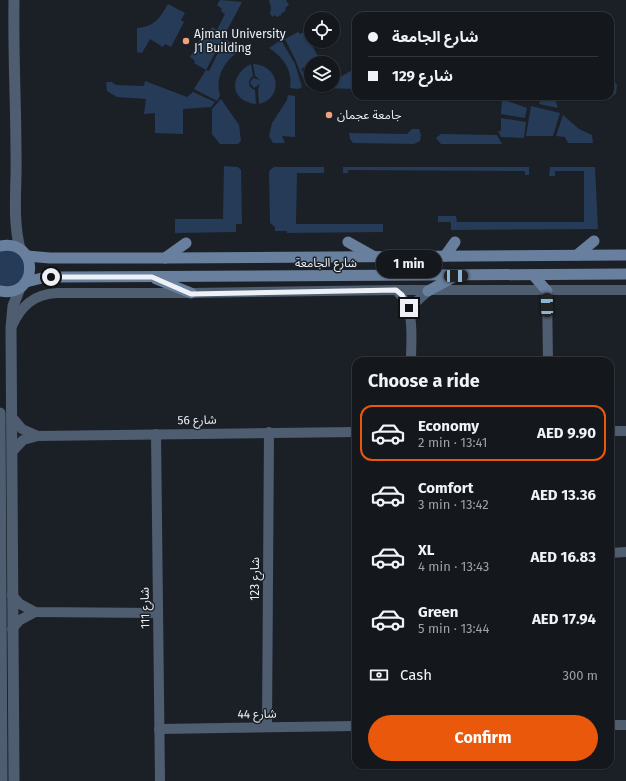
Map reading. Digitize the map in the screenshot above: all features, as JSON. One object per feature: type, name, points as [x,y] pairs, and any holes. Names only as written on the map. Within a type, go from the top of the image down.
[{"type":"main road","points":[[577,256],[594,241]]},
{"type":"main road","points":[[348,242],[374,256]]},
{"type":"main road","points":[[445,256],[455,242]]},
{"type":"main road","points":[[165,258],[186,243]]},
{"type":"main road","name":"شارع الجامعة","points":[[0,246],[13,246],[23,252],[50,258],[626,255]]},
{"type":"main road","points":[[23,252],[30,266],[23,285]]},
{"type":"main road","name":"شارع الجامعة","points":[[0,291],[10,292],[23,285],[51,277],[626,274]]},
{"type":"main road","points":[[533,275],[547,290]]},
{"type":"main road","points":[[428,291],[456,276]]},
{"type":"main road","points":[[152,277],[191,294]]},
{"type":"street","points":[[14,0],[16,157],[15,206],[16,228],[23,252]]},
{"type":"street","points":[[2,781],[0,445],[5,415],[12,306],[23,285]]},
{"type":"street","points":[[11,328],[24,306],[31,300],[48,293],[191,294],[396,290],[626,290]]},
{"type":"street","points":[[396,290],[406,301],[411,314],[411,357]]},
{"type":"street","points":[[547,290],[548,357]]},
{"type":"street","points":[[411,314],[416,302],[428,291]]},
{"type":"street","points":[[5,415],[12,452],[14,781]]},
{"type":"street","name":"شارع 56","points":[[5,415],[22,429],[38,436]]},
{"type":"street","points":[[614,431],[626,431]]},
{"type":"street","name":"شارع 123","points":[[267,726],[269,432]]},
{"type":"street","name":"شارع 56","points":[[12,452],[23,440],[38,436],[352,432]]},
{"type":"street","name":"شارع 111","points":[[156,434],[160,781]]},
{"type":"street","points":[[614,553],[626,552]]},
{"type":"street","points":[[12,595],[20,604],[35,612]]},
{"type":"street","points":[[12,629],[24,617],[35,612],[158,613]]},
{"type":"street","points":[[614,725],[626,725]]},
{"type":"street","name":"شارع 44","points":[[159,730],[267,726],[352,726]]},
{"type":"shaded area","points":[[220,0],[242,2],[206,70],[194,63],[195,61],[190,57],[203,34],[207,36],[212,27],[217,30],[225,14],[217,5]]},
{"type":"shaded area","points":[[269,0],[286,0],[289,5],[285,8],[286,10],[281,15],[277,17],[275,15],[273,17],[270,14],[271,7]]},
{"type":"shaded area","points":[[168,4],[185,13],[181,20],[184,22],[171,47],[165,44],[163,47],[150,39],[142,53],[137,52],[137,28],[148,26],[156,21]]},
{"type":"shaded area","points":[[298,32],[300,34],[304,32],[304,48],[313,48],[318,56],[304,56],[304,67],[301,69],[304,74],[304,81],[295,59],[285,39]]},
{"type":"shaded area","points":[[225,39],[239,47],[239,51],[229,60],[222,70],[219,82],[220,96],[217,101],[194,89],[206,70],[209,71]]},
{"type":"shaded area","points":[[281,40],[295,64],[302,87],[298,89],[290,88],[290,75],[286,65],[279,56],[269,48]]},
{"type":"shaded area","points":[[251,64],[253,76],[249,84],[251,88],[255,90],[256,104],[247,102],[241,98],[235,87],[239,74]]},
{"type":"shaded area","points":[[253,64],[262,66],[269,70],[276,82],[272,95],[267,101],[259,104],[258,89],[260,84],[254,88],[250,83],[253,78],[260,80],[255,76]]},
{"type":"shaded area","points":[[352,70],[352,89],[340,89],[340,77]]},
{"type":"shaded area","points":[[145,81],[187,97],[193,92],[215,102],[211,107],[183,109],[183,134],[155,133],[155,113],[144,114],[146,99],[117,97],[107,91],[106,82],[112,82],[116,85],[144,86]]},
{"type":"shaded area","points":[[614,81],[617,85],[616,93],[614,95]]},
{"type":"shaded area","points":[[288,95],[295,96],[295,137],[282,136],[285,143],[273,143],[269,136],[272,123],[287,100]]},
{"type":"shaded area","points":[[221,99],[239,125],[241,141],[238,144],[220,144],[212,134],[212,109]]},
{"type":"shaded area","points":[[502,100],[527,108],[525,118],[501,114]]},
{"type":"shaded area","points":[[540,100],[555,100],[558,108],[539,104]]},
{"type":"shaded area","points":[[531,106],[560,113],[553,136],[526,136]]},
{"type":"shaded area","points":[[563,115],[579,129],[592,135],[593,143],[568,143],[565,137],[556,136]]},
{"type":"shaded area","points":[[501,118],[526,122],[524,138],[501,137],[498,131],[501,131]]},
{"type":"shaded area","points":[[412,129],[419,129],[421,135],[420,141],[414,144],[353,143],[350,139],[349,133],[407,134]]},
{"type":"shaded area","points":[[441,134],[497,135],[502,144],[441,144],[436,138]]},
{"type":"shaded area","points":[[224,166],[238,167],[241,170],[242,224],[236,224],[236,232],[175,233],[175,219],[223,219]]},
{"type":"shaded area","points":[[274,167],[324,167],[324,173],[297,173],[296,224],[383,224],[383,232],[287,233],[287,231],[275,231],[275,227],[270,223],[269,173]]},
{"type":"shaded area","points":[[343,167],[529,167],[529,175],[525,175],[525,171],[348,170],[348,173],[343,173]]},
{"type":"shaded area","points":[[550,167],[595,167],[598,229],[451,230],[451,222],[438,222],[438,216],[456,216],[457,222],[584,222],[584,171],[555,171],[555,176],[549,176]]},
{"type":"shaded area","points":[[0,248],[17,249],[27,263],[25,277],[13,287],[0,287]]},
{"type":"place","name":"Ajman University J1 Building","points":[[186,41]]},
{"type":"place","name":"جامعة عجمان","points":[[329,115]]},
{"type":"route","points":[[51,277],[152,277],[191,294],[396,290],[402,295],[409,308]]}]
